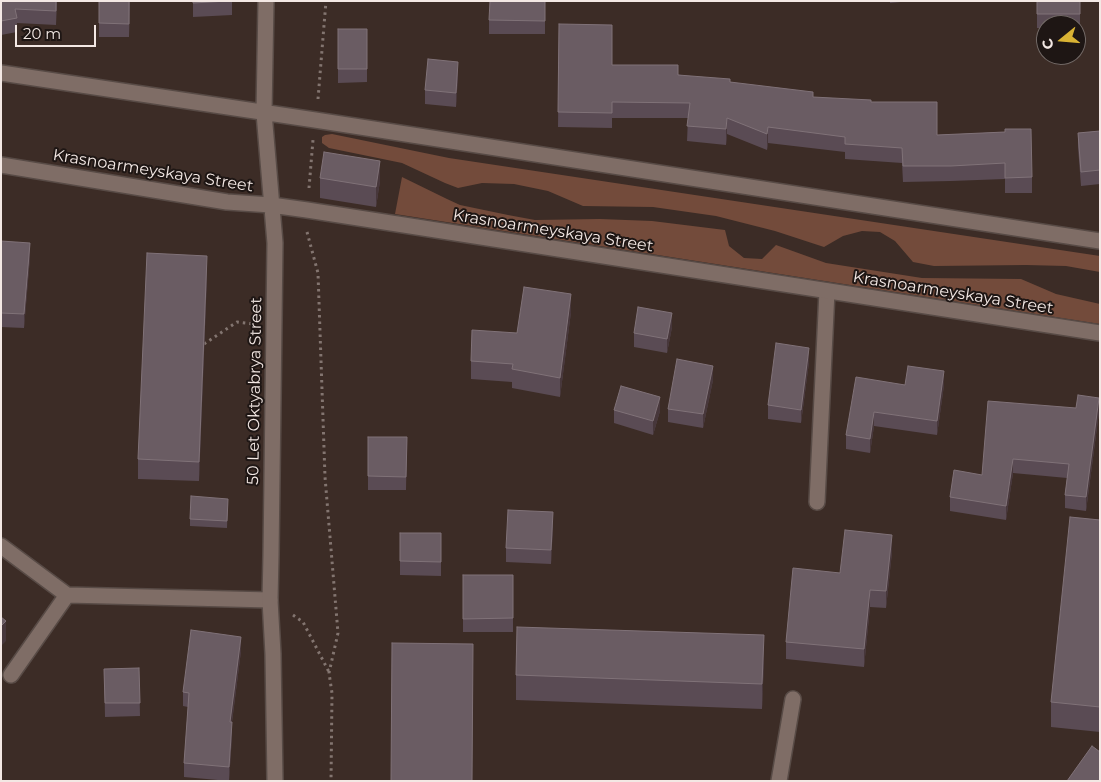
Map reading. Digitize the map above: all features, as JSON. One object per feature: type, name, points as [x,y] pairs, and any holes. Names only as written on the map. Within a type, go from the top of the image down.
[{"type":"street","name":"50 Let Oktyabrya Street","points":[[266,1],[264,113],[275,243],[270,600],[273,654],[275,781]]},
{"type":"street","points":[[1,73],[1100,241]]},
{"type":"street","name":"Krasnoarmeyskaya Street","points":[[1,165],[227,202],[306,210],[1100,333]]},
{"type":"street","points":[[817,502],[827,291]]},
{"type":"street","points":[[1,546],[67,595],[270,600]]},
{"type":"street","points":[[11,675],[67,595]]},
{"type":"street","points":[[779,781],[792,699]]},
{"type":"path","points":[[326,1],[319,95],[306,210],[307,231],[318,273],[325,477],[338,633],[329,673]]},
{"type":"path","points":[[204,344],[237,322],[274,326]]},
{"type":"path","points":[[270,600],[303,622],[329,673],[332,693],[331,781]]},
{"type":"shaded area","points":[[332,134],[449,158],[1100,256],[1100,272],[1066,266],[934,266],[913,262],[895,241],[880,232],[862,231],[843,236],[824,247],[775,231],[716,216],[653,207],[583,206],[548,191],[514,184],[482,183],[458,188],[402,163],[329,148],[322,143],[322,137]]},
{"type":"shaded area","points":[[402,177],[460,205],[535,220],[600,219],[652,221],[725,230],[729,246],[744,258],[762,259],[776,245],[826,263],[922,278],[1021,279],[1056,294],[1100,304],[1100,324],[395,214]]},
{"type":"building","points":[[1,1],[56,1],[56,11],[15,9],[17,18],[1,21]]},
{"type":"building","points":[[99,1],[129,1],[129,24],[99,23]]},
{"type":"building","points":[[193,1],[228,1],[193,3]]},
{"type":"building","points":[[490,1],[545,1],[545,21],[489,20]]},
{"type":"building","points":[[1037,1],[1080,1],[1080,14],[1037,14]]},
{"type":"building","points":[[559,24],[612,25],[612,65],[678,65],[678,75],[730,79],[730,82],[813,92],[813,97],[871,100],[871,102],[937,102],[937,135],[1005,132],[1005,129],[1031,129],[1032,177],[1005,178],[1005,163],[903,166],[902,148],[845,144],[845,137],[768,127],[767,134],[727,118],[726,129],[687,126],[690,103],[612,102],[612,113],[558,112]]},
{"type":"building","points":[[338,29],[367,29],[367,69],[338,69]]},
{"type":"building","points":[[428,59],[458,62],[456,93],[425,90]]},
{"type":"building","points":[[1100,131],[1100,170],[1081,172],[1078,133]]},
{"type":"building","points":[[324,152],[380,161],[376,187],[320,178]]},
{"type":"building","points":[[1,241],[30,243],[24,314],[1,313]]},
{"type":"building","points":[[147,253],[207,256],[199,462],[138,459]]},
{"type":"building","points":[[524,287],[571,294],[560,378],[512,369],[513,364],[471,361],[472,330],[517,333]]},
{"type":"building","points":[[638,307],[672,313],[667,339],[634,333]]},
{"type":"building","points":[[776,343],[809,348],[801,410],[768,405]]},
{"type":"building","points":[[677,359],[713,366],[703,414],[668,409]]},
{"type":"building","points":[[908,366],[944,371],[937,421],[874,412],[870,439],[846,435],[856,377],[905,385]]},
{"type":"building","points":[[621,386],[660,397],[653,421],[614,410]]},
{"type":"building","points":[[1078,395],[1099,398],[1086,497],[1065,495],[1069,464],[1013,459],[1006,506],[950,497],[954,470],[982,475],[988,401],[1076,408]]},
{"type":"building","points":[[368,437],[407,437],[406,477],[368,476]]},
{"type":"building","points":[[191,496],[228,499],[227,521],[190,519]]},
{"type":"building","points":[[508,510],[553,512],[551,550],[506,548]]},
{"type":"building","points":[[1070,517],[1100,520],[1100,707],[1051,702]]},
{"type":"building","points":[[845,530],[892,535],[886,591],[870,590],[864,649],[786,642],[793,568],[840,573]]},
{"type":"building","points":[[400,533],[441,533],[441,562],[400,561]]},
{"type":"building","points":[[463,575],[513,575],[513,618],[463,619]]},
{"type":"building","points":[[1,617],[6,621],[1,626]]},
{"type":"building","points":[[517,627],[764,635],[762,684],[516,675]]},
{"type":"building","points":[[191,630],[241,637],[230,722],[232,722],[229,767],[184,763],[189,693],[183,692]]},
{"type":"building","points":[[392,643],[473,644],[472,781],[391,781]]},
{"type":"building","points":[[139,668],[140,703],[105,703],[104,669]]},
{"type":"building","points":[[1092,746],[1100,752],[1100,781],[1067,781]]}]
